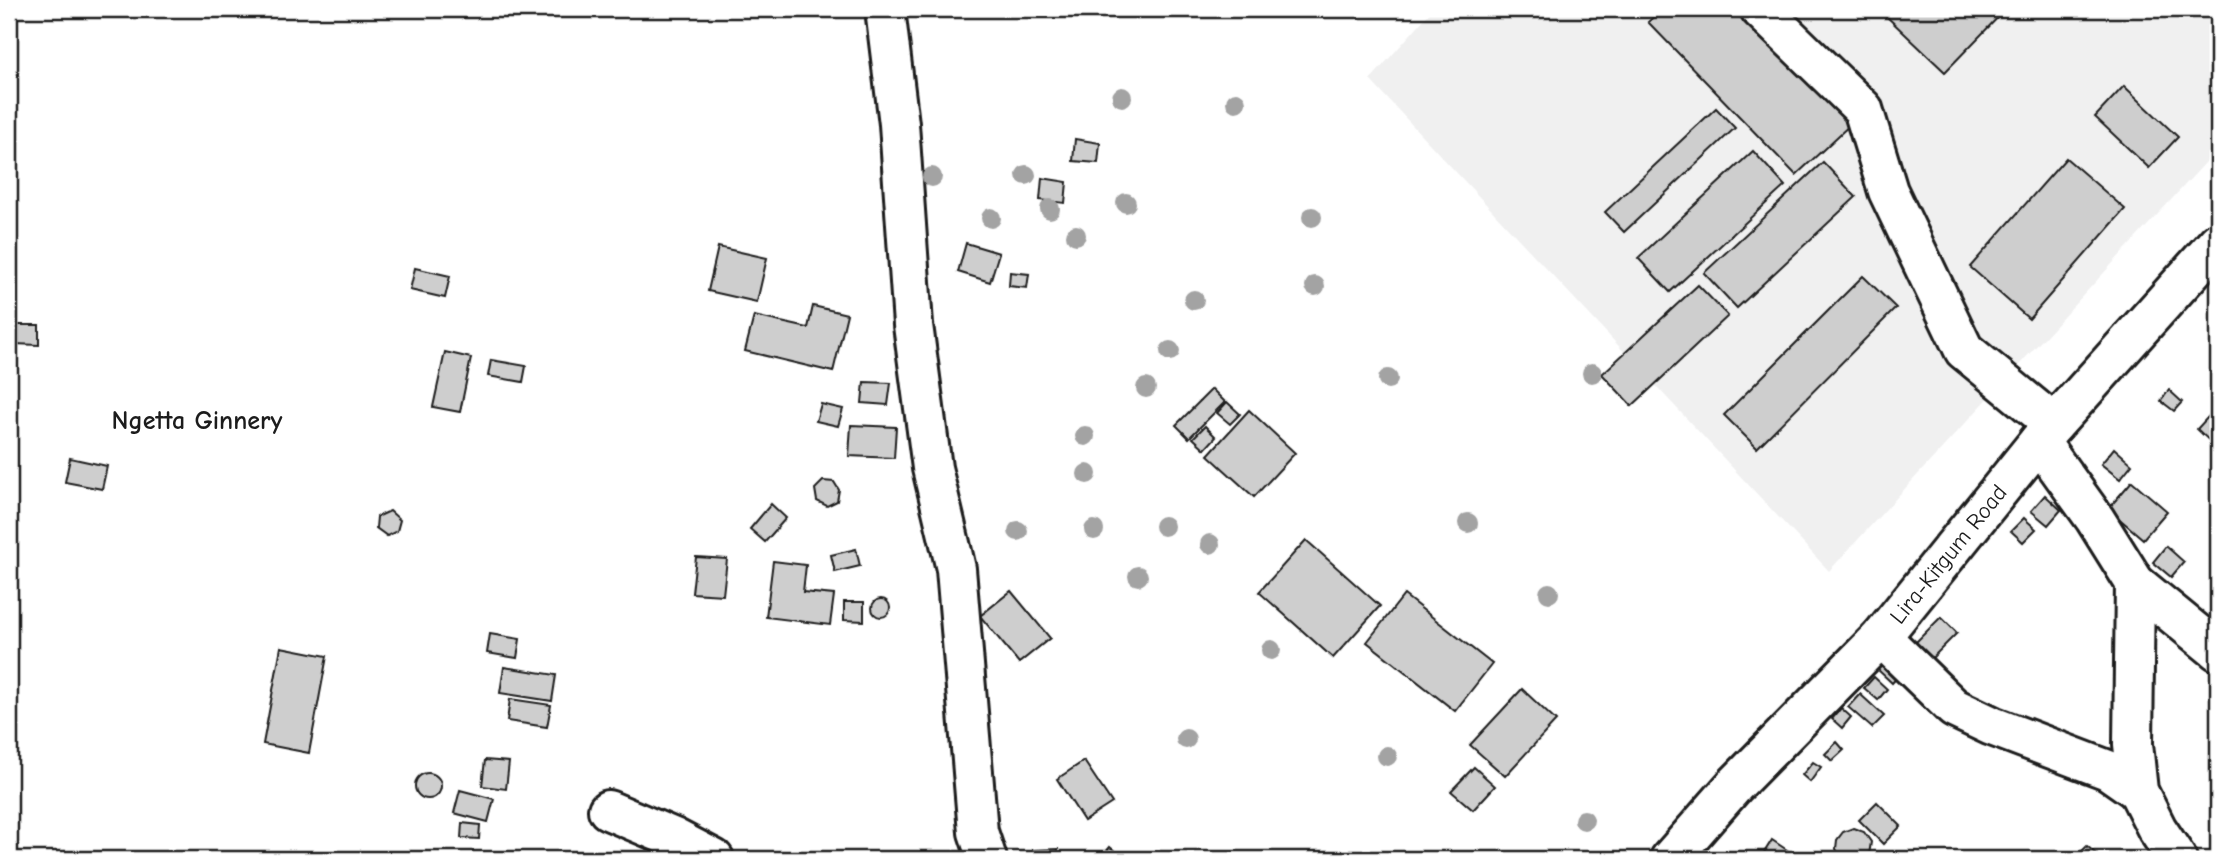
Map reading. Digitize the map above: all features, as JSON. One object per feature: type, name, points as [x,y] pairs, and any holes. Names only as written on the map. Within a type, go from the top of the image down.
[{"type":"street","points":[[886,9],[899,124],[913,325],[932,468],[956,569],[978,832],[987,859]]},
{"type":"street","points":[[1760,9],[1863,109],[1888,191],[1964,350],[2047,433],[2095,519],[2135,583],[2218,651]]},
{"type":"street","name":"Lira-Kitgum Road","points":[[1670,859],[1735,785],[1881,637],[2047,433],[2218,242]]},
{"type":"street","points":[[2135,583],[2133,744],[2138,791],[2157,830],[2177,859]]},
{"type":"street","points":[[1881,637],[1954,708],[1992,726],[2108,770],[2138,791]]},
{"type":"street","points":[[608,810],[674,838],[714,859]]},
{"type":"shaded area","points":[[1433,9],[2218,9],[2218,149],[1829,571],[1370,80]]},
{"type":"building","points":[[1662,9],[1742,9],[1852,123],[1796,175],[1648,22]]},
{"type":"building","points":[[1891,9],[2006,9],[1945,72],[1885,15]]},
{"type":"building","points":[[2124,86],[2178,137],[2149,168],[2095,117]]},
{"type":"building","points":[[1716,108],[1735,128],[1624,232],[1605,212]]},
{"type":"building","points":[[1075,139],[1100,143],[1098,163],[1073,161]]},
{"type":"building","points":[[1753,151],[1785,186],[1670,292],[1638,258]]},
{"type":"building","points":[[2066,158],[2125,209],[2029,319],[1970,267]]},
{"type":"building","points":[[1823,162],[1856,197],[1737,308],[1704,273]]},
{"type":"building","points":[[1042,178],[1067,182],[1065,203],[1040,200]]},
{"type":"building","points":[[966,243],[999,253],[990,282],[958,272]]},
{"type":"building","points":[[718,247],[767,258],[757,302],[708,291]]},
{"type":"building","points":[[415,268],[450,276],[445,298],[410,290]]},
{"type":"building","points":[[1010,272],[1029,274],[1027,288],[1009,286]]},
{"type":"building","points":[[1863,276],[1896,308],[1757,448],[1724,415]]},
{"type":"building","points":[[1698,285],[1728,316],[1632,406],[1602,374]]},
{"type":"building","points":[[813,306],[847,314],[833,372],[745,351],[754,316],[808,328]]},
{"type":"building","points":[[14,325],[39,325],[39,345],[14,344]]},
{"type":"building","points":[[445,352],[471,358],[460,412],[433,407]]},
{"type":"building","points":[[491,360],[526,366],[523,382],[488,376]]},
{"type":"building","points":[[864,382],[891,383],[888,405],[862,403]]},
{"type":"building","points":[[1212,389],[1225,402],[1189,438],[1176,425]]},
{"type":"building","points":[[2169,390],[2182,402],[2174,411],[2161,401]]},
{"type":"building","points":[[1227,402],[1240,414],[1230,424],[1217,413]]},
{"type":"building","points":[[821,404],[843,409],[838,426],[816,421]]},
{"type":"building","points":[[2218,406],[2218,449],[2197,429]]},
{"type":"building","points":[[1249,410],[1295,453],[1254,497],[1208,455]]},
{"type":"building","points":[[851,425],[896,427],[894,458],[849,456]]},
{"type":"building","points":[[1205,426],[1216,437],[1205,449],[1193,438]]},
{"type":"building","points":[[2114,448],[2132,464],[2120,479],[2101,464]]},
{"type":"building","points":[[70,458],[107,466],[102,489],[65,482]]},
{"type":"building","points":[[823,481],[834,482],[839,490],[837,501],[827,506],[817,501],[815,489]]},
{"type":"building","points":[[2132,481],[2167,511],[2143,539],[2108,509]]},
{"type":"building","points":[[2045,495],[2061,510],[2048,525],[2031,511]]},
{"type":"building","points":[[771,504],[786,518],[765,542],[750,529]]},
{"type":"building","points":[[390,511],[400,520],[397,531],[387,536],[376,528],[377,517]]},
{"type":"building","points":[[2024,518],[2036,529],[2023,542],[2011,531]]},
{"type":"building","points":[[1306,540],[1380,606],[1333,658],[1259,592]]},
{"type":"building","points":[[2166,546],[2184,562],[2171,577],[2153,562]]},
{"type":"building","points":[[856,549],[860,566],[835,572],[831,555]]},
{"type":"building","points":[[696,557],[727,559],[723,595],[692,593]]},
{"type":"building","points":[[773,561],[806,565],[803,592],[834,595],[830,625],[766,617]]},
{"type":"building","points":[[1011,591],[1050,638],[1019,663],[980,616]]},
{"type":"building","points":[[1404,595],[1492,664],[1455,711],[1367,642]]},
{"type":"building","points":[[877,599],[885,599],[890,608],[888,615],[877,617],[872,612],[872,604]]},
{"type":"building","points":[[844,602],[864,602],[864,621],[844,620]]},
{"type":"building","points":[[1941,617],[1957,633],[1925,665],[1909,649]]},
{"type":"building","points":[[490,634],[520,639],[517,658],[487,653]]},
{"type":"building","points":[[281,647],[327,656],[309,753],[263,744]]},
{"type":"building","points":[[1889,656],[1904,670],[1892,683],[1877,669]]},
{"type":"building","points":[[504,667],[556,675],[552,701],[500,693]]},
{"type":"building","points":[[1874,677],[1887,689],[1878,700],[1864,688]]},
{"type":"building","points":[[1522,689],[1556,721],[1505,776],[1470,745]]},
{"type":"building","points":[[1860,694],[1884,716],[1872,728],[1848,707]]},
{"type":"building","points":[[510,699],[551,705],[547,727],[507,721]]},
{"type":"building","points":[[1841,708],[1851,717],[1842,728],[1832,719]]},
{"type":"building","points":[[1837,742],[1844,750],[1832,761],[1825,754]]},
{"type":"building","points":[[485,760],[509,762],[506,789],[482,786]]},
{"type":"building","points":[[1084,761],[1112,803],[1084,821],[1057,779]]},
{"type":"building","points":[[1813,762],[1821,767],[1810,782],[1802,775]]},
{"type":"building","points":[[1474,767],[1495,786],[1473,810],[1451,791]]},
{"type":"building","points":[[428,773],[437,777],[441,786],[437,795],[428,799],[419,795],[415,786],[419,777]]},
{"type":"building","points":[[460,790],[494,799],[488,822],[454,813]]},
{"type":"building","points":[[1877,802],[1901,826],[1883,844],[1859,820]]},
{"type":"building","points":[[462,823],[480,825],[479,839],[461,838]]},
{"type":"building","points":[[1853,828],[1864,832],[1871,842],[1869,855],[1865,859],[1842,859],[1836,849],[1837,840],[1843,832]]},
{"type":"building","points":[[1772,840],[1796,856],[1794,859],[1760,859]]},
{"type":"building","points":[[2087,846],[2102,859],[2074,859]]},
{"type":"building","points":[[1110,847],[1125,859],[1100,859]]},
{"type":"building","points":[[653,849],[676,859],[652,859]]},
{"type":"building","points":[[1058,849],[1058,859],[1033,859],[1033,850]]},
{"type":"building","points":[[495,852],[508,857],[509,859],[483,859]]},
{"type":"building","points":[[533,855],[541,859],[519,859],[521,857]]},
{"type":"district","name":"Ngetta Ginnery","points":[[197,420]]}]
